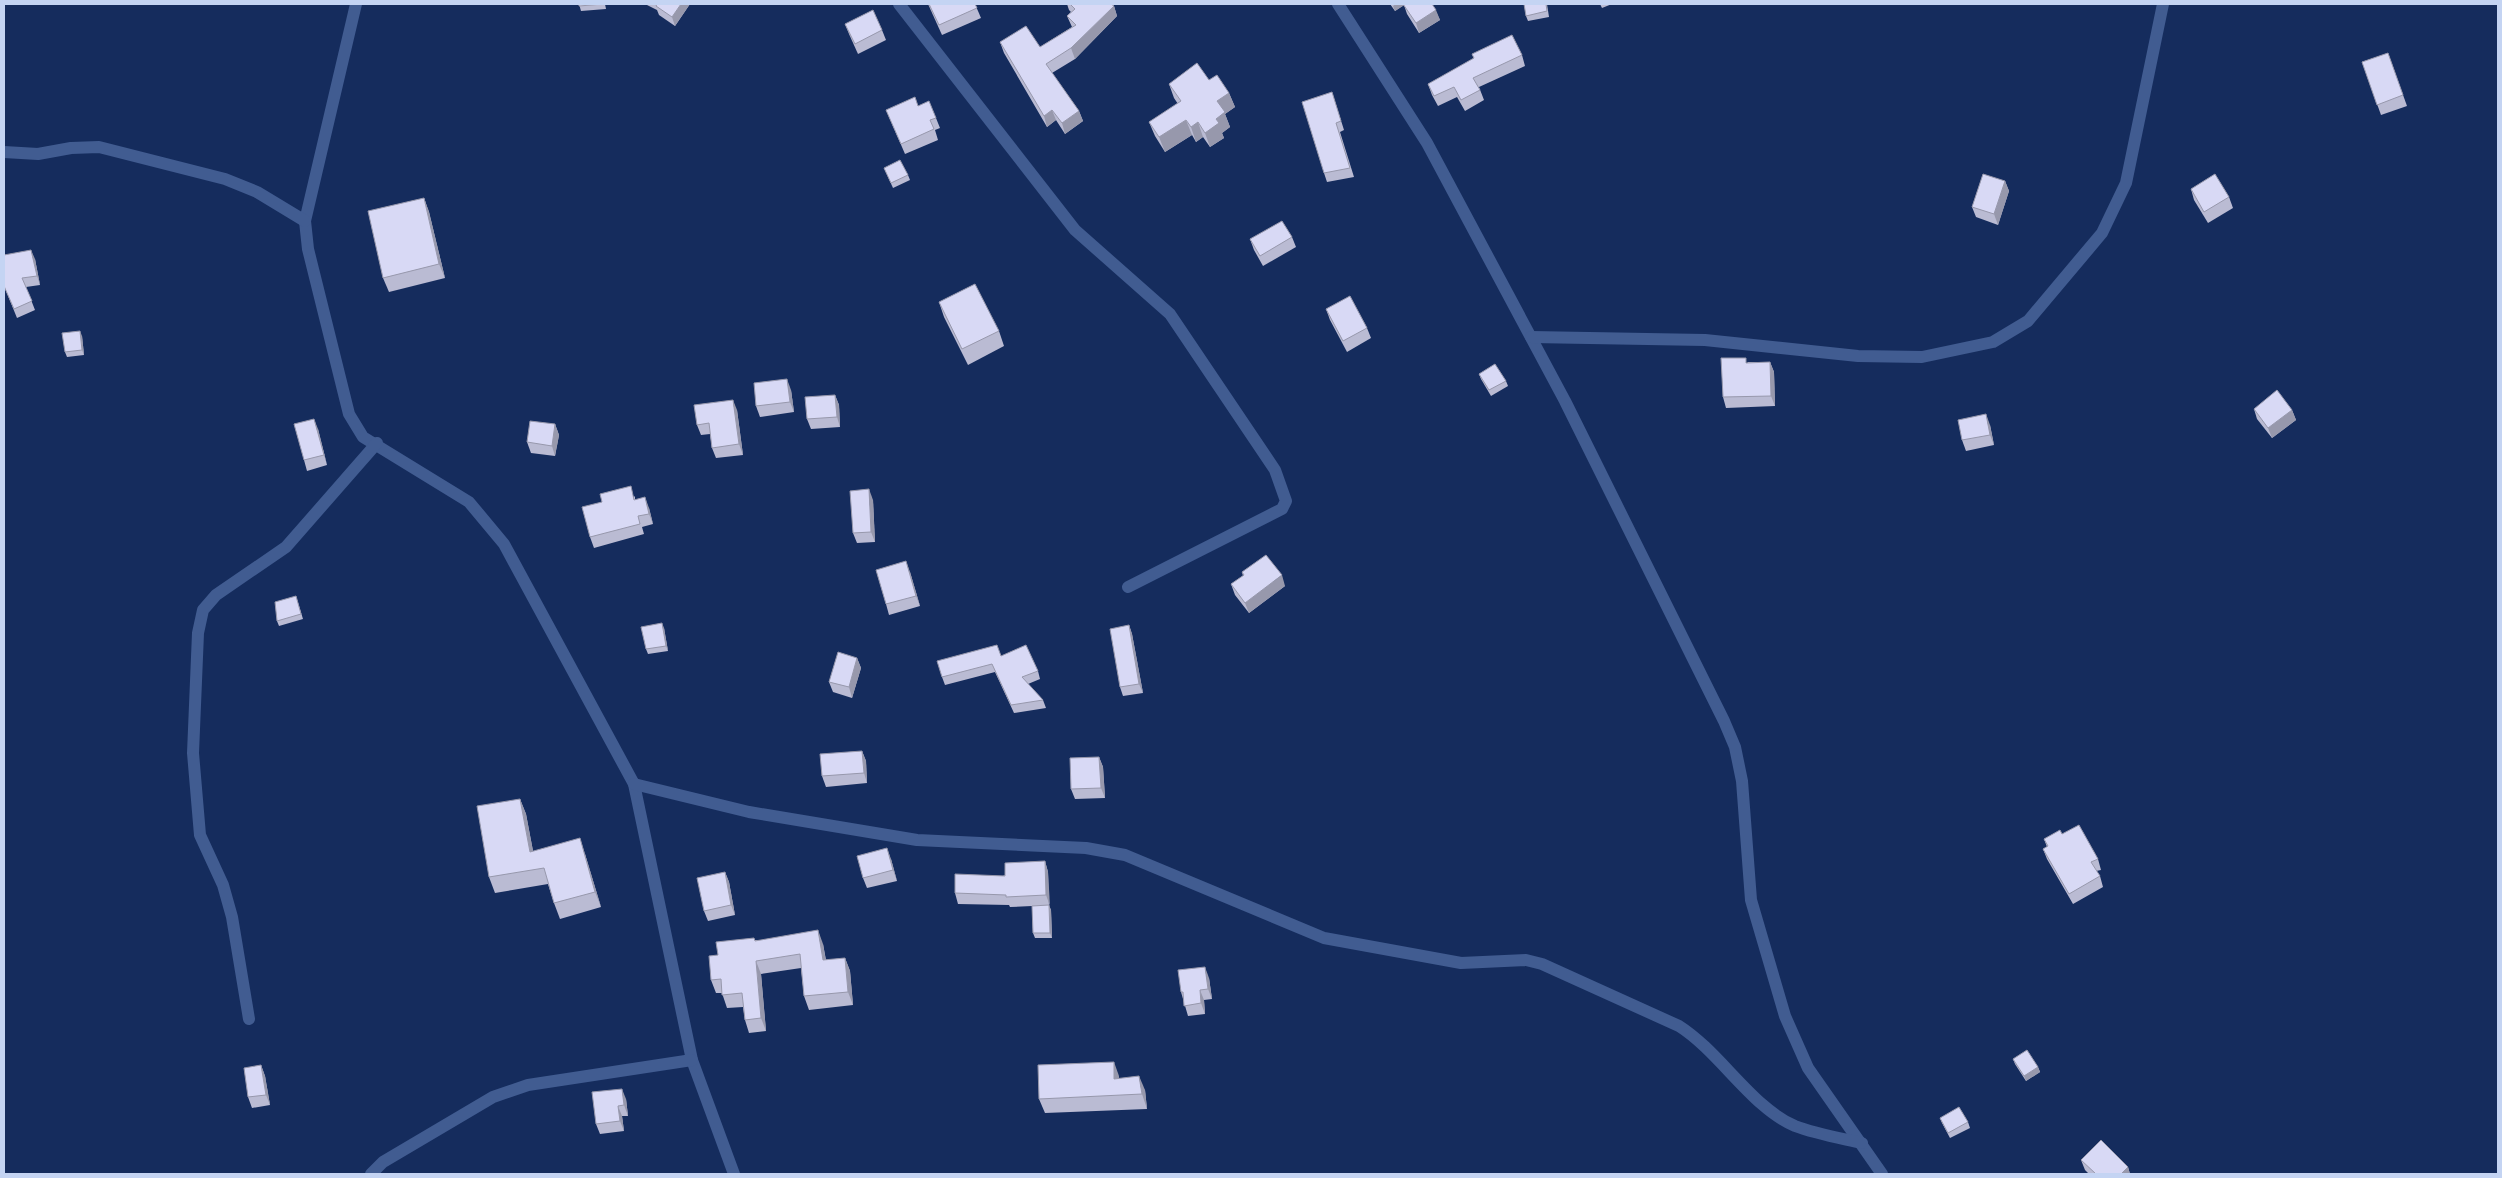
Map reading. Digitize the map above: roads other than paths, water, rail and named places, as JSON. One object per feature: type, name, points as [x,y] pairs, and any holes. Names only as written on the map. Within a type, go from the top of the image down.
[{"type":"street","points":[[356,4],[306,221],[308,249],[348,414],[363,437],[377,443],[469,502],[504,544],[634,784],[692,1060],[734,1174]]},
{"type":"street","points":[[899,4],[1076,230],[1170,314],[1275,470],[1286,501],[1282,509],[1128,587]]},
{"type":"street","points":[[1338,4],[1427,143],[1565,401],[1724,721],[1734,747],[1742,781],[1751,900],[1785,1016],[1808,1068],[1882,1174]]},
{"type":"street","points":[[1531,337],[1705,340],[1867,356],[1922,357],[1993,342],[2028,321],[2102,233],[2126,182],[2163,4]]},
{"type":"street","points":[[4,152],[38,154],[71,148],[99,147],[225,178],[258,192],[306,221]]},
{"type":"street","points":[[249,1019],[232,917],[223,885],[200,835],[193,753],[198,633],[203,610],[216,595],[286,547],[377,443]]},
{"type":"street","points":[[634,784],[749,812],[917,840],[1086,848],[1124,855],[1324,938],[1461,963],[1526,960],[1542,964],[1695,1036],[1765,1106],[1794,1126],[1862,1143]]},
{"type":"street","points":[[371,1174],[384,1162],[493,1097],[528,1085],[692,1060]]}]
